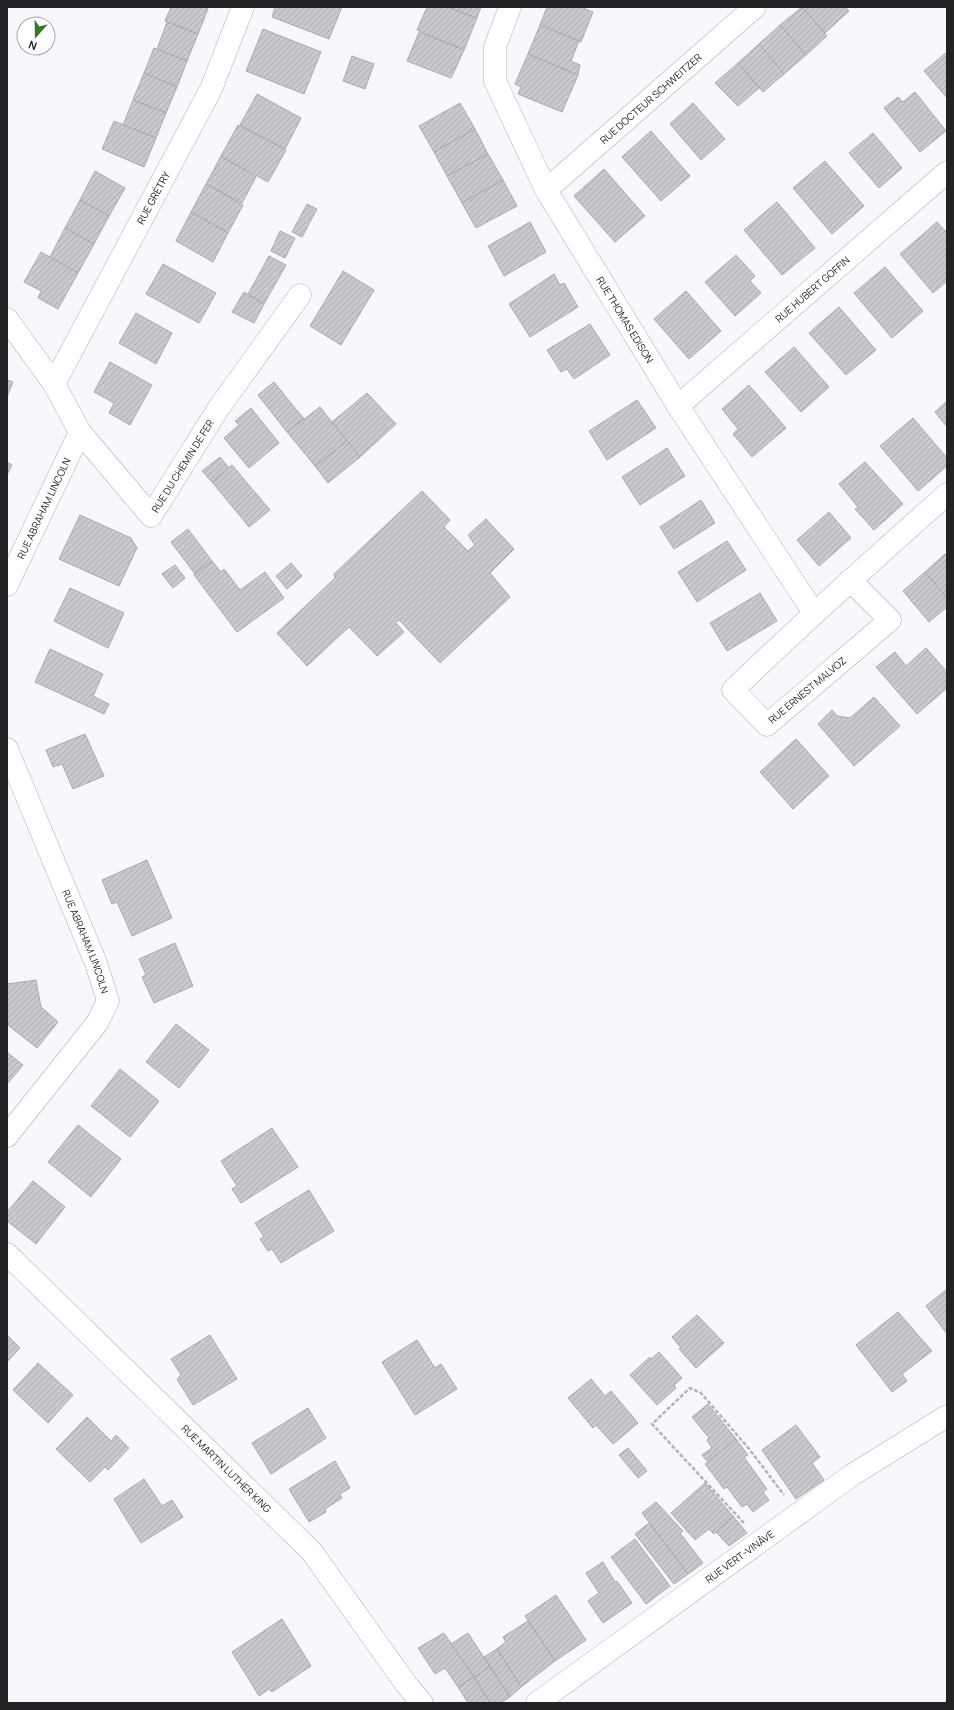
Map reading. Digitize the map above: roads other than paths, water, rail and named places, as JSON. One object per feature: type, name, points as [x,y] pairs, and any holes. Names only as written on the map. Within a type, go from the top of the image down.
[{"type":"street","name":"RUE GRÉTRY","points":[[54,384],[211,89],[243,7]]},
{"type":"street","name":"RUE THOMAS EDISON","points":[[510,7],[494,47],[495,80],[546,190],[678,406],[814,613]]},
{"type":"street","name":"RUE DOCTEUR SCHWEITZER","points":[[546,190],[755,7]]},
{"type":"street","name":"RUE HUBERT GOFFIN","points":[[678,406],[947,172]]},
{"type":"street","name":"RUE DU CHEMIN DE FER","points":[[7,319],[54,384],[80,432],[151,516],[218,409],[300,295]]},
{"type":"street","name":"RUE ABRAHAM LINCOLN","points":[[7,585],[80,432]]},
{"type":"street","name":"RUE ERNEST MALVOZ","points":[[850,580],[890,620],[767,725],[733,690],[850,580],[947,494]]},
{"type":"street","name":"RUE ABRAHAM LINCOLN","points":[[7,749],[96,963],[108,1001],[97,1023],[7,1136]]},
{"type":"street","name":"RUE MARTIN LUTHER KING","points":[[7,1254],[312,1552],[406,1684],[422,1703]]},
{"type":"street","name":"RUE VERT-VINÂVE","points":[[537,1703],[852,1475],[947,1416]]}]
